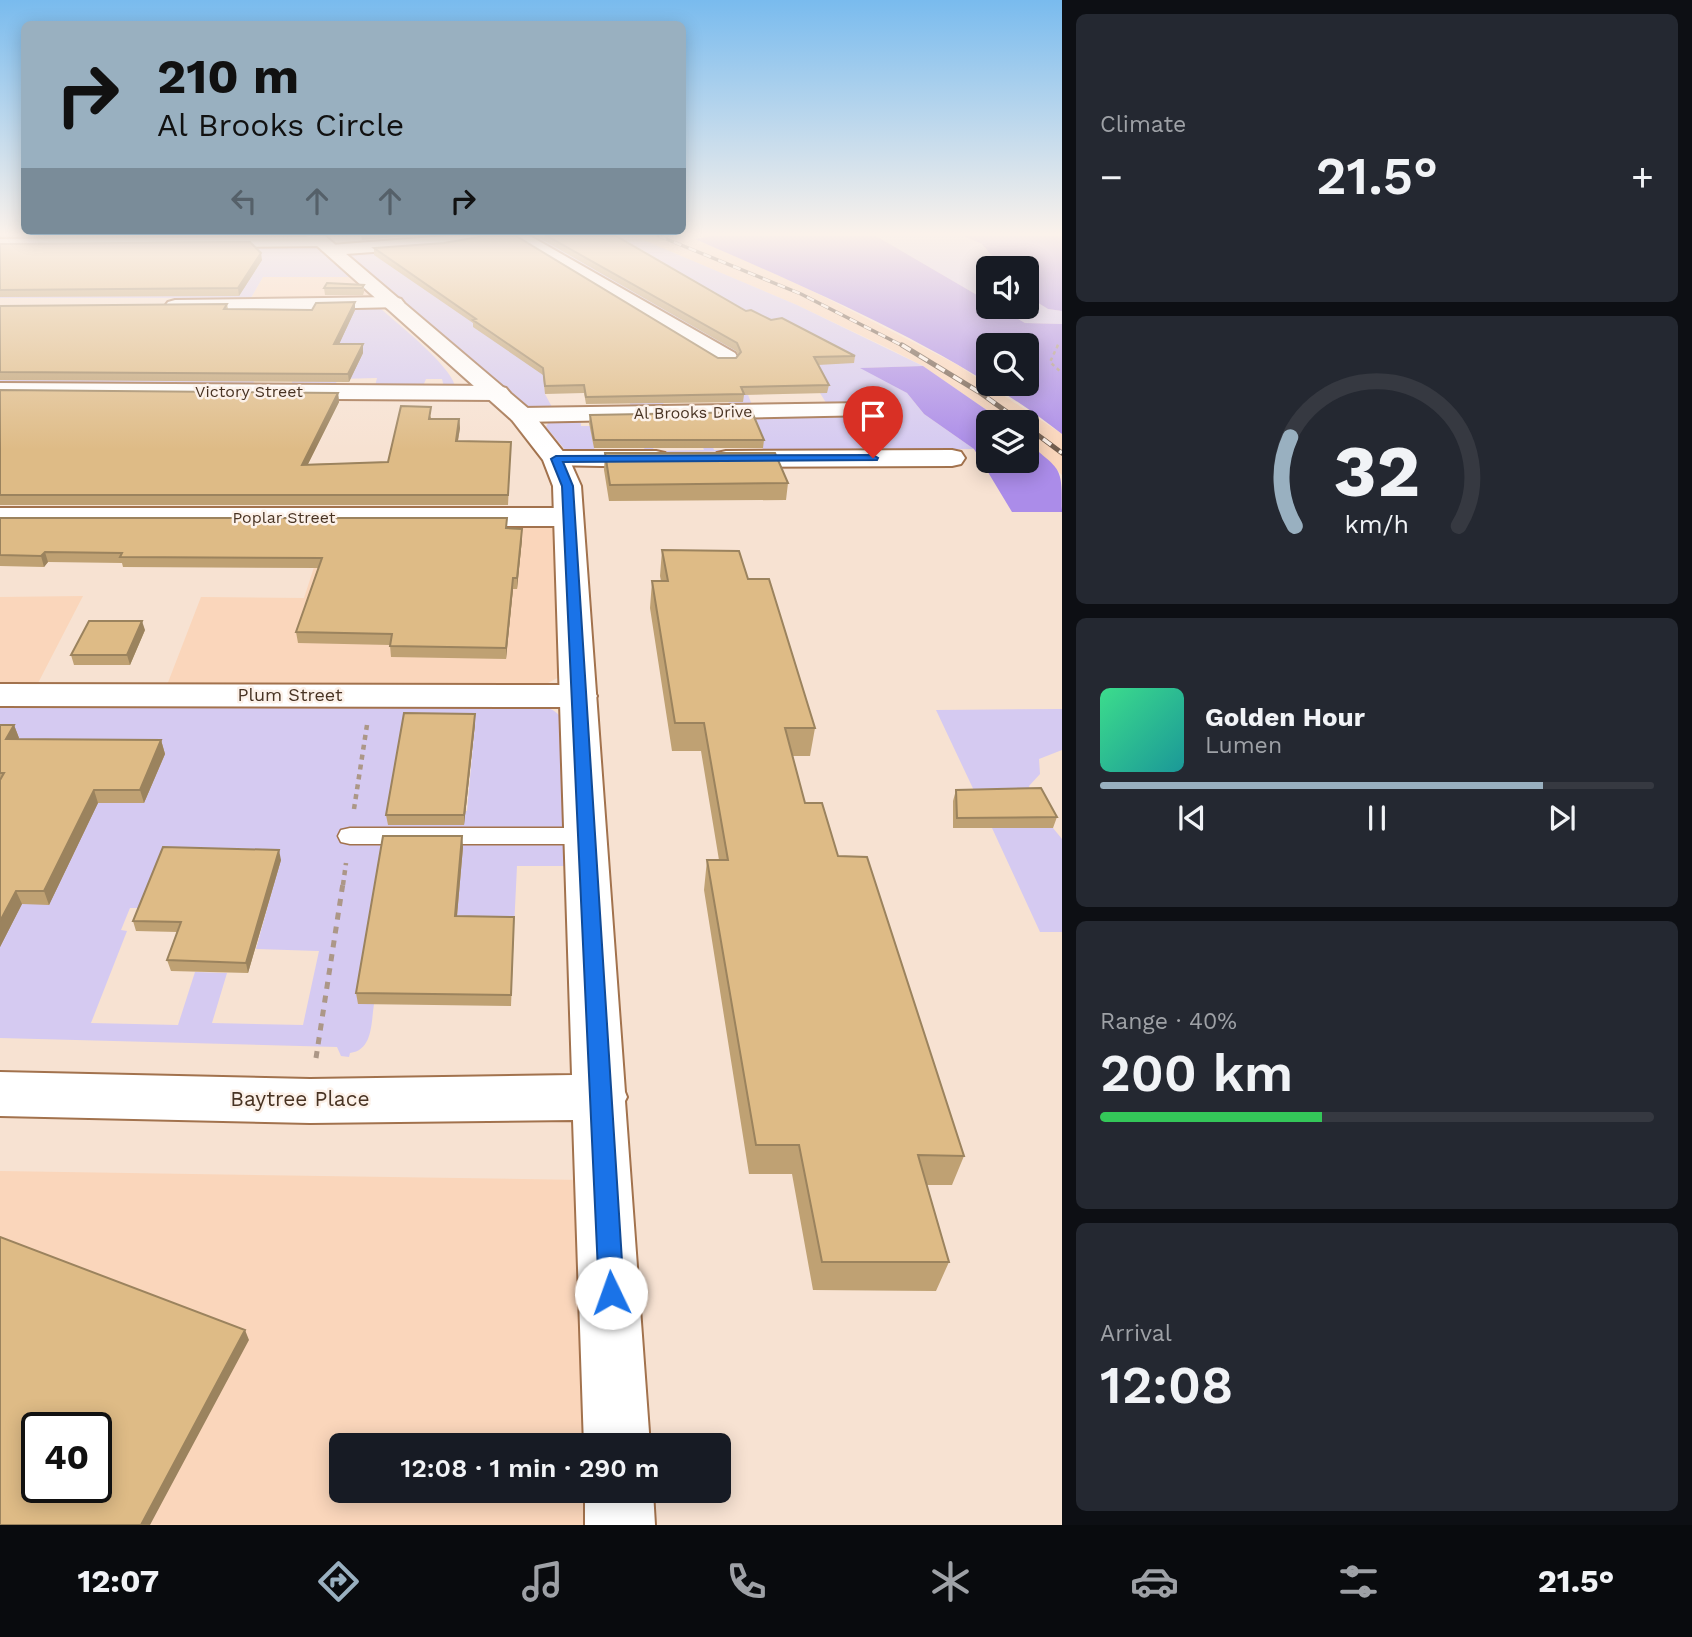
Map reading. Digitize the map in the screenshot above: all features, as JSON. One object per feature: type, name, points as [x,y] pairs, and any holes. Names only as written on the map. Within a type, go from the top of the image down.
[{"type":"street","points":[[399,307],[510,404],[556,459],[567,486],[601,1097],[616,1433]]},
{"type":"street","points":[[640,307],[727,358]]},
{"type":"street","name":"Victory Street","points":[[0,390],[510,404]]},
{"type":"street","name":"Al Brooks Drive","points":[[510,404],[866,410]]},
{"type":"street","points":[[706,459],[952,458]]},
{"type":"street","points":[[556,459],[679,459]]},
{"type":"street","name":"Poplar Street","points":[[0,517],[568,517]]},
{"type":"street","name":"Plum Street","points":[[0,695],[579,695]]},
{"type":"street","name":"Baytree Place","points":[[0,1094],[310,1101],[601,1097]]},
{"type":"street","points":[[619,1503],[620,1525]]},
{"type":"lane","points":[[350,836],[587,836]]},
{"type":"path","points":[[1058,344],[1049,362],[1062,373]]},
{"type":"path","points":[[310,1101],[372,695]]},
{"type":"shaded area","points":[[410,307],[801,307],[923,366],[862,368],[907,393],[924,414],[974,449],[577,453],[567,452],[546,427],[549,421],[580,416],[581,426],[590,426],[595,452],[645,451],[641,436],[644,416],[654,451],[704,450],[699,436],[702,415],[714,450],[763,450],[758,435],[762,434],[754,415],[877,414],[871,406],[828,406],[820,393],[741,377],[752,405],[730,406],[719,376],[657,377],[664,406],[631,407],[627,393],[544,377],[545,394],[553,409],[527,406]]},
{"type":"shaded area","points":[[802,307],[844,307],[956,364],[976,377],[976,396],[1004,396],[1026,410],[987,410],[923,366]]},
{"type":"shaded area","points":[[847,307],[976,307],[976,319],[1018,319],[1025,323],[1062,324],[1062,434],[1039,417],[1039,410],[1029,410],[1009,396],[1039,396],[1039,333],[976,333],[976,375]]},
{"type":"shaded area","points":[[1039,307],[1045,307],[1062,311],[1062,324],[1025,323],[1018,319],[1039,319]]},
{"type":"shaded area","points":[[1045,307],[1062,307],[1062,311],[1048,309]]},
{"type":"shaded area","points":[[381,309],[434,357],[455,386],[444,387],[442,379],[426,379],[423,386],[418,387],[375,386],[377,378],[338,379],[335,385],[291,386],[293,379],[255,379],[253,384],[246,387],[0,385],[0,310]]},
{"type":"shaded area","points":[[923,366],[987,410],[976,410],[976,452],[924,414],[907,393],[860,368]]},
{"type":"shaded area","points":[[1039,419],[1062,434],[1062,475],[1039,453]]},
{"type":"shaded area","points":[[1039,453],[1058,471],[1062,512],[1012,512],[988,473],[1039,473]]},
{"type":"shaded area","points":[[328,524],[549,526],[557,529],[561,676],[548,683],[523,686],[167,685],[201,597],[304,598]]},
{"type":"shaded area","points":[[83,596],[37,685],[0,685],[0,597]]},
{"type":"shaded area","points":[[0,704],[533,705],[552,710],[565,723],[574,866],[517,866],[514,928],[456,927],[462,855],[359,1004],[374,1004],[370,1034],[363,1047],[350,1053],[349,1057],[341,1056],[337,1047],[0,1038]],"holes":[[[475,724],[467,811],[390,811]],[[280,861],[256,949],[319,951],[303,1025],[212,1023],[227,973],[195,972],[178,1025],[91,1023],[127,931],[121,930],[130,908],[146,908]]]},
{"type":"shaded area","points":[[1062,709],[1062,750],[1039,759],[1040,774],[1029,786],[1030,791],[978,799],[936,710]]},
{"type":"shaded area","points":[[992,828],[1053,828],[1062,839],[1062,932],[1040,932]]},
{"type":"shaded area","points":[[0,1171],[583,1180],[586,1433],[329,1433],[329,1503],[588,1503],[588,1525],[0,1525]]},
{"type":"building","points":[[0,307],[312,310],[314,307],[352,307],[334,344],[363,344],[348,374],[0,372]]},
{"type":"building","points":[[459,307],[634,307],[718,358],[736,358],[741,352],[737,343],[673,307],[739,307],[771,320],[782,318],[855,356],[814,357],[829,385],[741,387],[744,394],[586,397],[584,385],[545,386],[543,368],[473,320],[476,319]]},
{"type":"building","points":[[0,390],[338,393],[302,465],[388,462],[401,406],[431,407],[429,419],[459,419],[456,441],[511,442],[508,495],[0,495]]},
{"type":"building","points":[[752,412],[764,440],[594,440],[590,415]]},
{"type":"building","points":[[605,453],[775,453],[788,483],[610,485]]},
{"type":"building","points":[[0,518],[507,518],[506,528],[522,529],[517,578],[513,578],[506,648],[390,646],[392,634],[296,632],[322,558],[120,557],[122,553],[45,552],[41,556],[0,555]]},
{"type":"building","points":[[662,550],[739,551],[748,579],[769,579],[815,728],[785,728],[805,803],[822,803],[838,856],[867,857],[964,1156],[918,1155],[949,1262],[822,1262],[799,1145],[756,1145],[707,860],[728,860],[704,723],[675,723],[652,581],[668,581]]},
{"type":"building","points":[[89,621],[142,621],[127,655],[71,655]]},
{"type":"building","points":[[404,713],[475,714],[464,815],[386,815]]},
{"type":"building","points":[[0,725],[14,725],[6,739],[161,740],[140,790],[94,790],[44,891],[16,891],[0,921],[0,780],[4,773],[0,773]]},
{"type":"building","points":[[1041,788],[1057,817],[957,818],[956,790]]},
{"type":"building","points":[[383,836],[462,836],[455,916],[514,917],[511,995],[356,993]]},
{"type":"building","points":[[163,847],[279,850],[246,963],[167,960],[181,922],[133,921]]},
{"type":"building","points":[[0,1237],[245,1330],[141,1525],[0,1525]]},
{"type":"railway","points":[[827,307],[905,347]]},
{"type":"railway","points":[[902,345],[1004,410]]},
{"type":"railway","points":[[1039,436],[1062,453]]},
{"type":"route","points":[[611,1293],[567,486],[556,459],[873,458]]}]
